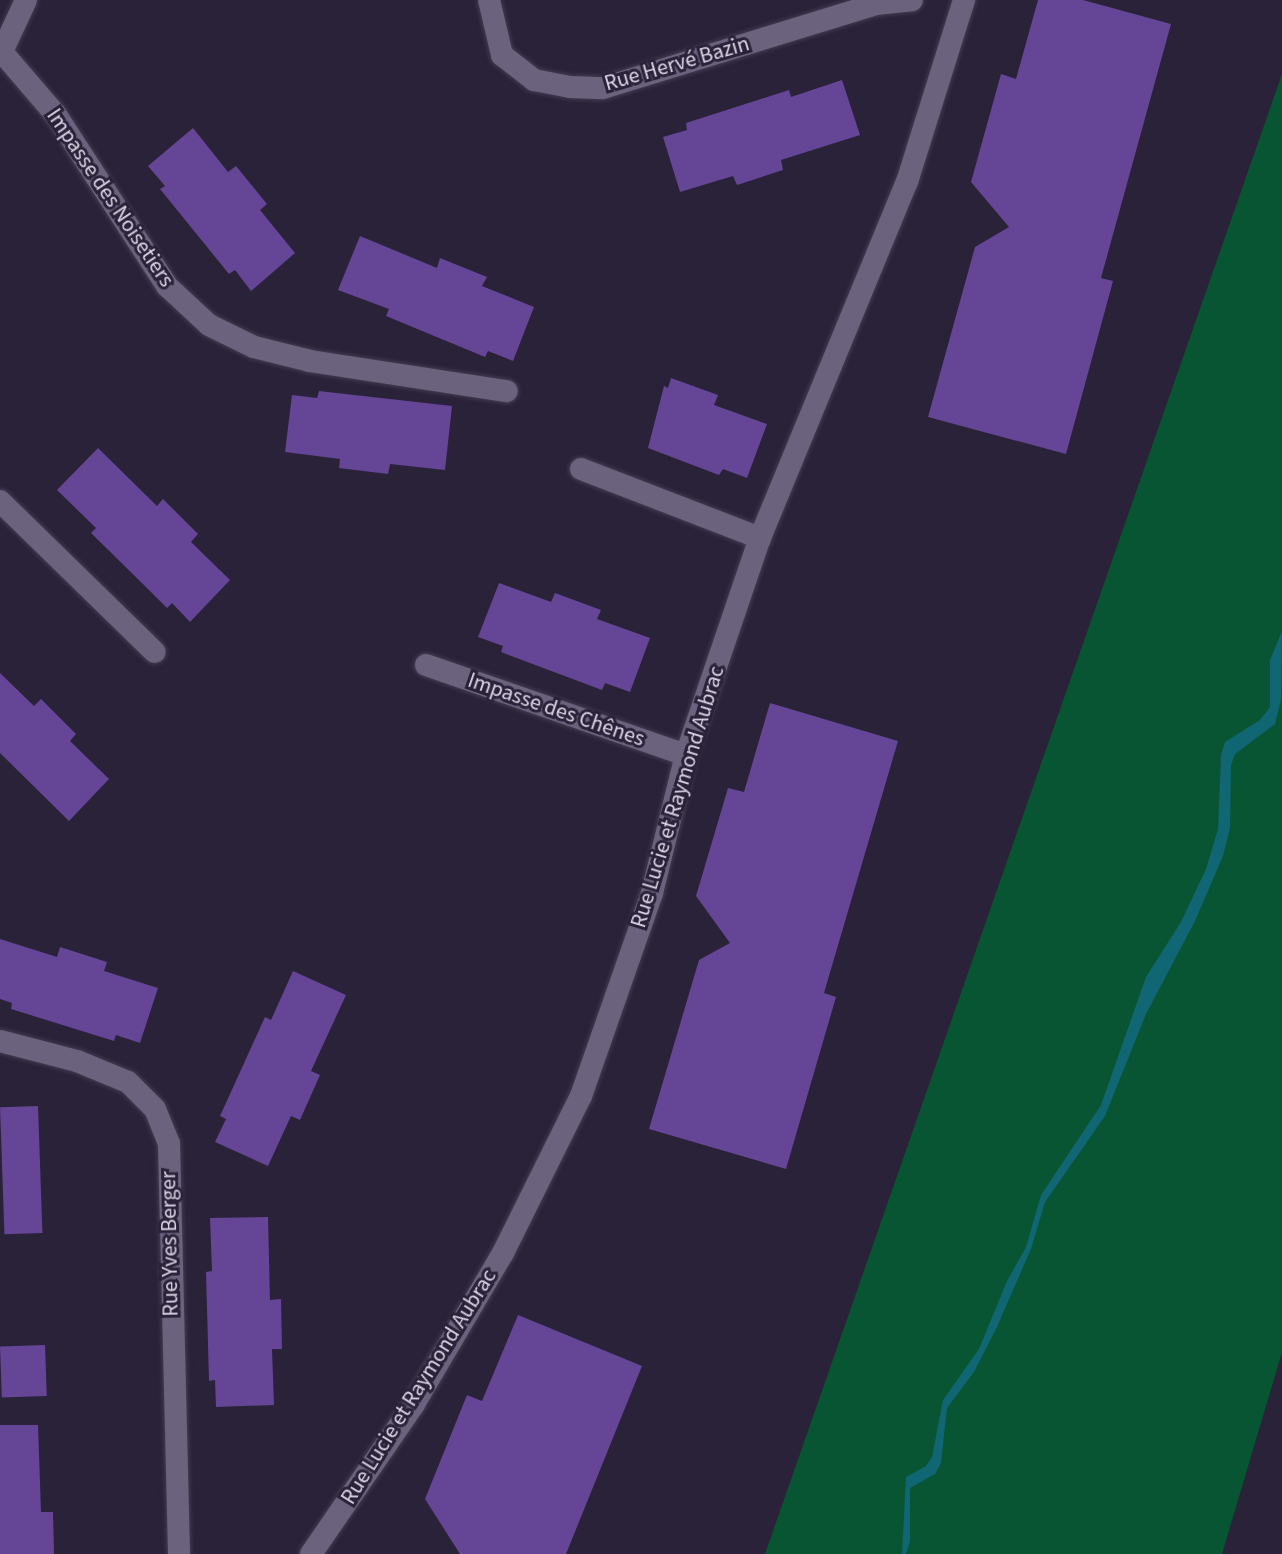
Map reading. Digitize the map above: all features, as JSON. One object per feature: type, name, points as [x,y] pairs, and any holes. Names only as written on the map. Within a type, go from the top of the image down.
[{"type":"street","points":[[1,54],[26,0]]},
{"type":"street","name":"Rue Hervé Bazin","points":[[489,0],[502,55],[534,80],[570,87],[603,88],[876,4],[912,0]]},
{"type":"street","name":"Rue Lucie et Raymond Aubrac","points":[[311,1554],[414,1404],[503,1253],[581,1096],[652,893],[686,755],[760,538],[907,182],[964,0]]},
{"type":"street","name":"Impasse des Noisetiers","points":[[1,54],[56,115],[167,286],[209,325],[254,347],[310,361],[507,391]]},
{"type":"street","points":[[581,469],[760,538]]},
{"type":"street","points":[[0,501],[155,652]]},
{"type":"street","name":"Impasse des Chênes","points":[[426,665],[686,755]]},
{"type":"street","name":"Rue Yves Berger","points":[[0,1041],[77,1061],[128,1082],[155,1109],[169,1144],[179,1554]]},
{"type":"shaded area","points":[[1282,74],[1282,1352],[1222,1554],[765,1554]]},
{"type":"shaded area","points":[[1282,631],[1281,700],[1275,724],[1235,754],[1231,765],[1230,828],[1223,856],[1195,921],[1146,1014],[1105,1116],[1045,1202],[1031,1249],[997,1327],[974,1372],[947,1408],[941,1463],[935,1474],[910,1488],[910,1541],[906,1554],[902,1554],[906,1477],[926,1466],[932,1457],[943,1400],[979,1349],[1007,1281],[1026,1247],[1041,1195],[1101,1105],[1146,977],[1181,922],[1206,869],[1218,829],[1221,755],[1225,742],[1260,720],[1270,707],[1270,660]]},
{"type":"building","points":[[1038,0],[1083,0],[1171,24],[1101,278],[1113,281],[1066,454],[928,417],[975,247],[1009,227],[971,182],[1001,74],[1016,79]]},
{"type":"building","points":[[842,80],[860,135],[781,160],[783,170],[737,185],[733,176],[680,192],[663,137],[687,130],[686,123],[789,90],[791,97]]},
{"type":"building","points":[[193,128],[228,172],[236,166],[267,204],[260,210],[295,253],[251,291],[235,270],[229,274],[160,189],[165,186],[148,166]]},
{"type":"building","points":[[360,236],[437,268],[440,258],[487,277],[482,286],[534,307],[513,361],[488,351],[485,357],[386,316],[389,309],[338,290]]},
{"type":"building","points":[[671,378],[718,395],[714,405],[767,424],[747,478],[723,469],[719,475],[648,448],[664,386],[668,388]]},
{"type":"building","points":[[319,391],[452,406],[445,470],[390,464],[388,474],[339,468],[340,459],[285,452],[292,395],[317,398]]},
{"type":"building","points":[[98,448],[157,506],[163,499],[198,534],[191,542],[230,580],[190,622],[172,603],[167,608],[91,533],[96,528],[57,490]]},
{"type":"building","points":[[499,583],[551,602],[555,593],[601,610],[597,619],[650,638],[630,692],[605,683],[602,690],[501,652],[503,646],[478,637]]},
{"type":"building","points":[[0,673],[34,706],[41,699],[76,734],[70,741],[109,779],[69,821],[0,753]]},
{"type":"building","points":[[770,703],[898,741],[824,993],[836,997],[786,1169],[649,1129],[699,960],[730,943],[696,896],[728,788],[744,792]]},
{"type":"building","points":[[0,939],[57,957],[60,947],[107,962],[104,971],[158,988],[140,1043],[116,1035],[114,1041],[11,1009],[12,1003],[0,999]]},
{"type":"building","points":[[293,971],[346,995],[311,1071],[320,1075],[300,1120],[291,1116],[268,1166],[215,1142],[226,1119],[220,1116],[265,1017],[271,1020]]},
{"type":"building","points":[[38,1106],[42,1233],[4,1234],[0,1107]]},
{"type":"building","points":[[268,1217],[270,1300],[281,1299],[282,1349],[272,1349],[274,1405],[216,1407],[215,1380],[209,1381],[206,1272],[212,1271],[210,1218]]},
{"type":"building","points":[[518,1315],[642,1366],[566,1554],[460,1554],[425,1499],[467,1395],[482,1401]]},
{"type":"building","points":[[45,1345],[47,1396],[2,1398],[0,1347]]},
{"type":"building","points":[[0,1425],[38,1425],[41,1512],[53,1512],[54,1554],[0,1554]]}]
